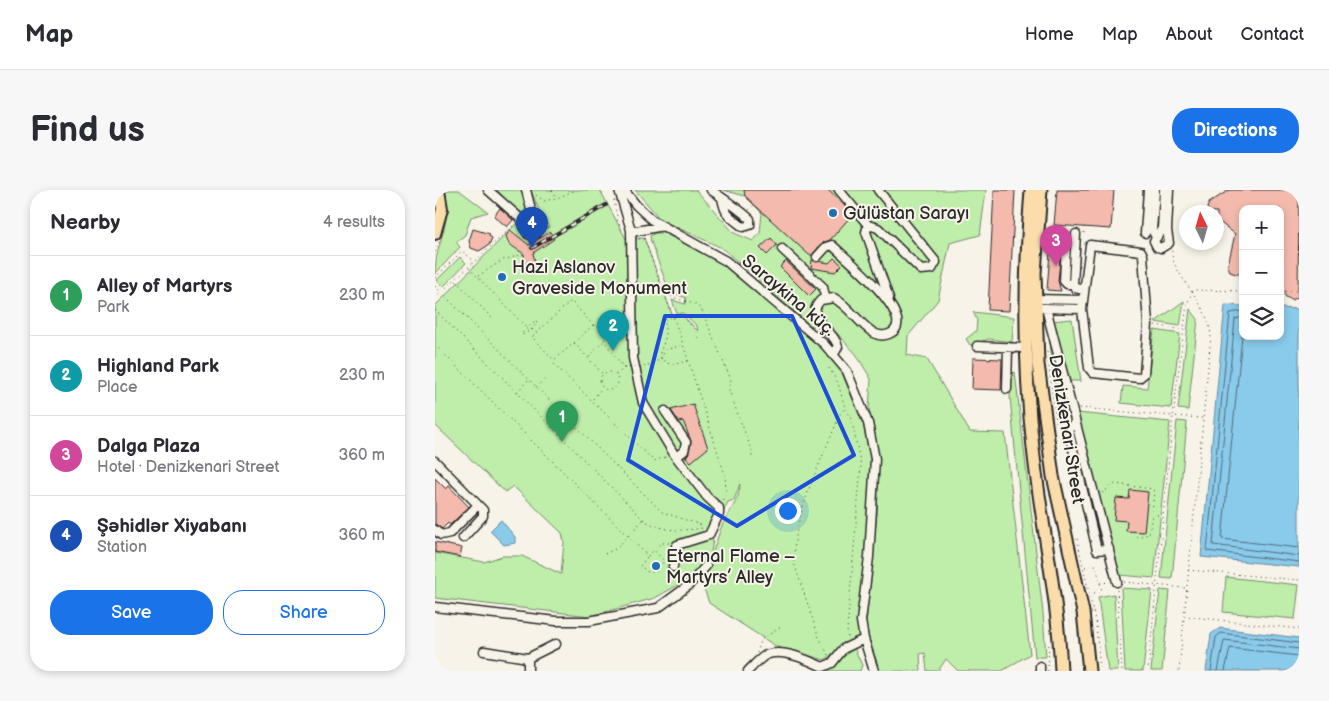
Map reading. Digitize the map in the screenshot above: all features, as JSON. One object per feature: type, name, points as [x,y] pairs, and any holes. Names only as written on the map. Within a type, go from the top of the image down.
[{"type":"highway","name":"Denizkenari Street","points":[[1031,190],[1025,278],[1025,348],[1033,450],[1057,614],[1061,671]]},
{"type":"highway","name":"Denizkenari Street","points":[[1041,190],[1038,364],[1048,447],[1083,612],[1089,671]]},
{"type":"main road","points":[[435,234],[442,209],[439,190]]},
{"type":"street","points":[[488,190],[521,218],[529,234],[537,233],[526,190]]},
{"type":"street","points":[[619,190],[631,230],[633,358],[638,385],[647,412],[675,456],[707,498],[719,508],[719,514],[709,535],[677,545],[673,568]]},
{"type":"street","points":[[624,190],[646,215],[663,226]]},
{"type":"street","points":[[711,190],[722,198]]},
{"type":"street","points":[[839,190],[845,193],[869,225],[878,228],[921,270],[927,271],[936,262],[878,190]]},
{"type":"street","points":[[1145,233],[1149,190]]},
{"type":"street","points":[[1155,190],[1151,230],[1156,237]]},
{"type":"street","points":[[1164,190],[1162,230],[1154,241],[1157,247],[1161,248],[1167,245],[1169,190]]},
{"type":"street","points":[[834,354],[838,347],[836,340],[816,318],[814,312],[817,304],[825,297],[834,298],[841,302],[876,334],[884,335],[892,332],[898,321],[866,232],[869,225]]},
{"type":"street","points":[[631,230],[637,231],[663,226]]},
{"type":"street","name":"Saraykina küç.","points":[[663,226],[726,261],[834,354],[847,371],[865,415],[873,450],[875,472],[869,557],[862,610],[864,639]]},
{"type":"street","points":[[1080,234],[1073,284],[1075,288],[1084,290]]},
{"type":"street","points":[[817,257],[831,245],[890,300]]},
{"type":"street","points":[[1066,245],[1064,281],[1067,284],[1073,284]]},
{"type":"street","points":[[1091,246],[1141,251],[1145,264],[1143,277],[1148,324],[1143,376],[1093,374],[1089,368],[1082,309],[1084,290],[1091,246]]},
{"type":"street","points":[[782,249],[823,287],[825,297]]},
{"type":"street","points":[[1039,305],[1083,300]]},
{"type":"street","points":[[1039,305],[1082,309]]},
{"type":"street","points":[[1039,305],[1071,407],[1117,582]]},
{"type":"street","points":[[977,346],[1025,348]]},
{"type":"street","points":[[1007,389],[1008,347]]},
{"type":"street","points":[[665,411],[686,442],[684,451],[675,456]]},
{"type":"street","points":[[1075,424],[1068,428],[1097,550],[1109,549]]},
{"type":"street","points":[[435,461],[483,510],[483,516],[463,538]]},
{"type":"street","points":[[435,530],[441,534],[450,533],[478,505]]},
{"type":"street","points":[[435,608],[556,621],[589,621],[658,608],[688,586],[706,566]]},
{"type":"street","points":[[748,671],[763,656],[778,653],[807,660],[822,669],[832,662],[838,654],[864,639],[873,671]]},
{"type":"street","points":[[484,651],[528,658],[556,644]]},
{"type":"street","points":[[1054,671],[1060,649]]},
{"type":"street","points":[[528,658],[528,671]]},
{"type":"path","points":[[533,190],[544,201],[576,190]]},
{"type":"path","points":[[552,190],[557,198]]},
{"type":"path","points":[[435,298],[521,218]]},
{"type":"path","points":[[1080,234],[1084,227]]},
{"type":"path","points":[[644,238],[683,345],[725,475],[726,490],[719,508]]},
{"type":"path","points":[[1172,248],[1173,263],[1193,290],[1210,323],[1211,336],[1179,671]]},
{"type":"path","points":[[435,278],[462,251],[475,262]]},
{"type":"path","points":[[477,276],[503,260],[523,254]]},
{"type":"path","points":[[469,268],[527,328]]},
{"type":"path","points":[[455,280],[492,318]]},
{"type":"path","points":[[435,286],[662,512],[709,528],[677,531],[663,530],[644,520],[435,310]]},
{"type":"path","points":[[1193,290],[1239,290]]},
{"type":"path","points":[[1148,671],[1173,416],[1187,304],[1193,290]]},
{"type":"path","points":[[1284,291],[1299,291]]},
{"type":"path","points":[[665,295],[697,305],[702,311],[731,380],[729,391],[752,451],[753,457],[749,460]]},
{"type":"path","points":[[589,358],[609,336],[600,326],[593,325],[571,301],[532,338],[554,360],[593,325]]},
{"type":"path","points":[[661,359],[660,352],[665,340],[665,319],[682,315],[696,331],[699,338]]},
{"type":"path","points":[[535,320],[537,322],[532,329],[523,335],[521,334],[535,320]]},
{"type":"path","points":[[1148,324],[1184,330]]},
{"type":"path","points":[[532,329],[536,334]]},
{"type":"path","points":[[604,341],[624,368]]},
{"type":"path","points":[[574,343],[603,374]]},
{"type":"path","points":[[435,345],[648,556]]},
{"type":"path","points":[[616,376],[624,368],[648,366],[661,359],[665,350],[683,345]]},
{"type":"path","points":[[1047,352],[1056,423]]},
{"type":"path","points":[[661,359],[671,365],[688,361]]},
{"type":"path","points":[[554,364],[654,461],[675,456]]},
{"type":"path","points":[[829,368],[838,383],[845,408],[851,417],[861,466],[847,630],[851,645]]},
{"type":"path","points":[[612,372],[616,376],[618,384],[609,390],[603,388],[600,382],[603,374],[612,372]]},
{"type":"path","points":[[536,387],[546,378]]},
{"type":"path","points":[[517,392],[528,380]]},
{"type":"path","points":[[593,398],[603,388]]},
{"type":"path","points":[[1053,399],[1064,399]]},
{"type":"path","points":[[1071,407],[1203,418]]},
{"type":"path","points":[[832,662],[818,635],[794,563],[794,552],[799,518],[840,414],[845,408]]},
{"type":"path","points":[[1055,414],[1066,414]]},
{"type":"path","points":[[1095,499],[1112,485],[1151,488],[1154,491],[1149,534],[1136,537]]},
{"type":"path","points":[[1152,515],[1163,516]]},
{"type":"path","points":[[605,554],[617,548],[644,520]]},
{"type":"path","points":[[1077,538],[1096,625],[1100,671]]},
{"type":"path","points":[[653,549],[663,561],[657,572],[648,572],[640,566],[653,549],[661,543],[672,542]]},
{"type":"path","points":[[1084,568],[1096,565],[1102,591],[1090,594]]},
{"type":"path","points":[[1188,570],[1299,580]]},
{"type":"path","points":[[1100,583],[1117,582],[1186,588]]},
{"type":"path","points":[[1117,582],[1122,671]]},
{"type":"path","points":[[1183,616],[1299,629]]},
{"type":"path","points":[[758,661],[756,650],[761,640],[782,626]]},
{"type":"highlighted area","points":[[665,316],[792,316],[854,455],[737,526],[628,460]]},
{"type":"green space","points":[[445,190],[459,190],[488,212],[471,217],[465,235],[456,242],[460,247],[435,274],[445,224],[447,203]]},
{"type":"green space","points":[[497,190],[523,190],[533,230],[527,228],[522,217]]},
{"type":"green space","points":[[531,190],[600,190],[626,239],[644,238],[673,317],[682,315],[698,331],[697,326],[683,313],[677,314],[672,300],[685,304],[686,298],[669,291],[651,242],[650,236],[655,233],[664,233],[720,262],[823,349],[839,366],[863,424],[871,462],[859,639],[837,650],[825,660],[777,647],[709,603],[701,580],[710,561],[721,528],[736,501],[740,484],[734,500],[728,502],[711,538],[713,540],[710,559],[694,576],[655,598],[590,616],[435,598],[435,553],[484,562],[502,556],[522,556],[561,574],[564,542],[562,533],[513,486],[505,492],[435,425],[435,306],[521,219],[529,234],[534,234],[549,227],[542,218]]},
{"type":"green space","points":[[635,190],[696,190],[734,233],[753,241],[760,233],[762,213],[745,196],[723,190],[986,190],[980,235],[950,243],[938,300],[908,336],[907,355],[927,359],[970,432],[1005,433],[1030,654],[1002,671],[958,671],[946,659],[938,671],[927,671],[925,653],[920,654],[921,671],[880,671],[869,639],[866,623],[877,514],[879,463],[869,408],[871,379],[856,354],[824,319],[812,327],[722,248],[661,220]]},
{"type":"green space","points":[[460,257],[466,263],[443,287],[437,280]]},
{"type":"green space","points":[[1184,301],[1180,326],[1155,322]]},
{"type":"green space","points":[[1190,309],[1198,319],[1188,410],[1178,409]]},
{"type":"green space","points":[[973,312],[1014,317],[1012,342],[989,339],[970,345],[966,339],[976,331],[977,320]]},
{"type":"green space","points":[[1072,319],[1081,381],[1067,381],[1052,321]]},
{"type":"green space","points":[[1154,330],[1180,334],[1171,408],[1121,403],[1123,386],[1147,388]]},
{"type":"green space","points":[[1049,333],[1064,396],[1056,398]]},
{"type":"green space","points":[[1015,372],[1043,613],[1046,657],[1035,657],[1010,397],[1012,373]]},
{"type":"green space","points":[[1077,413],[1170,422],[1154,578],[1119,575]]},
{"type":"green space","points":[[1177,421],[1187,422],[1172,579],[1161,578]]},
{"type":"green space","points":[[1226,577],[1299,585],[1295,619],[1223,612]]},
{"type":"green space","points":[[1121,588],[1152,590],[1143,671],[1125,671]]},
{"type":"green space","points":[[1160,590],[1170,591],[1162,671],[1151,671]]},
{"type":"green space","points":[[1114,594],[1118,671],[1108,671],[1098,597]]},
{"type":"green space","points":[[854,648],[862,665],[860,671],[828,671]]},
{"type":"water","points":[[1225,305],[1239,306],[1239,340],[1284,340],[1284,308],[1299,309],[1299,567],[1201,557]]},
{"type":"water","points":[[501,520],[515,537],[515,543],[504,545],[490,531]]},
{"type":"water","points":[[1220,628],[1299,638],[1299,671],[1206,671],[1211,634]]},
{"type":"building","name":"Gülüstan Sarayı","points":[[744,190],[828,190],[844,205],[851,216],[830,240],[822,243],[812,255],[809,255],[745,196]]},
{"type":"building","points":[[994,190],[1015,190],[1009,311],[988,310]]},
{"type":"building","points":[[1057,190],[1114,190],[1111,229],[1054,225]]},
{"type":"building","points":[[1229,190],[1299,190],[1298,297],[1292,300],[1284,294],[1284,205],[1239,205],[1239,274],[1236,274],[1230,272],[1228,265],[1235,234],[1224,225],[1224,205],[1208,205]]},
{"type":"building","points":[[500,208],[513,220],[507,227],[494,216]]},
{"type":"building","points":[[473,229],[490,234],[489,236],[492,238],[489,245],[479,251],[471,248],[469,241]]},
{"type":"building","points":[[510,230],[529,245],[550,232],[554,239],[533,253],[537,271],[534,274],[525,272],[524,254],[509,244],[506,236]]},
{"type":"building","points":[[771,238],[777,245],[767,255],[760,248]]},
{"type":"building","points":[[1051,240],[1062,241],[1058,281],[1061,291],[1047,290]]},
{"type":"building","points":[[834,258],[842,265],[835,272],[811,268],[812,260],[829,263]]},
{"type":"building","points":[[786,261],[816,289],[809,296],[780,267]]},
{"type":"building","points":[[973,358],[1002,359],[1001,390],[972,389]]},
{"type":"building","points":[[693,404],[708,448],[691,462],[686,457],[691,441],[683,421],[679,422],[671,410]]},
{"type":"building","points":[[435,478],[446,489],[449,486],[469,507],[450,525],[448,523],[442,529],[435,524]]},
{"type":"building","points":[[1130,490],[1148,492],[1144,532],[1126,531],[1127,521],[1114,520],[1116,498],[1129,499]]},
{"type":"building","points":[[435,542],[462,548],[460,557],[435,552]]},
{"type":"railway","points":[[532,248],[606,205]]},
{"type":"place","name":"Gülüstan Sarayı","points":[[833,213]]},
{"type":"place","name":"Şəhidlər Xiyabanı","points":[[532,248]]},
{"type":"place","name":"Dalga Plaza","points":[[1056,266]]},
{"type":"place","name":"Hazi Aslanov Graveside Monument","points":[[502,277]]},
{"type":"place","name":"Highland Park","points":[[613,351]]},
{"type":"place","name":"Alley of Martyrs","points":[[562,442]]},
{"type":"place","name":"Eternal Flame – Martyrs’ Alley","points":[[656,566]]}]
